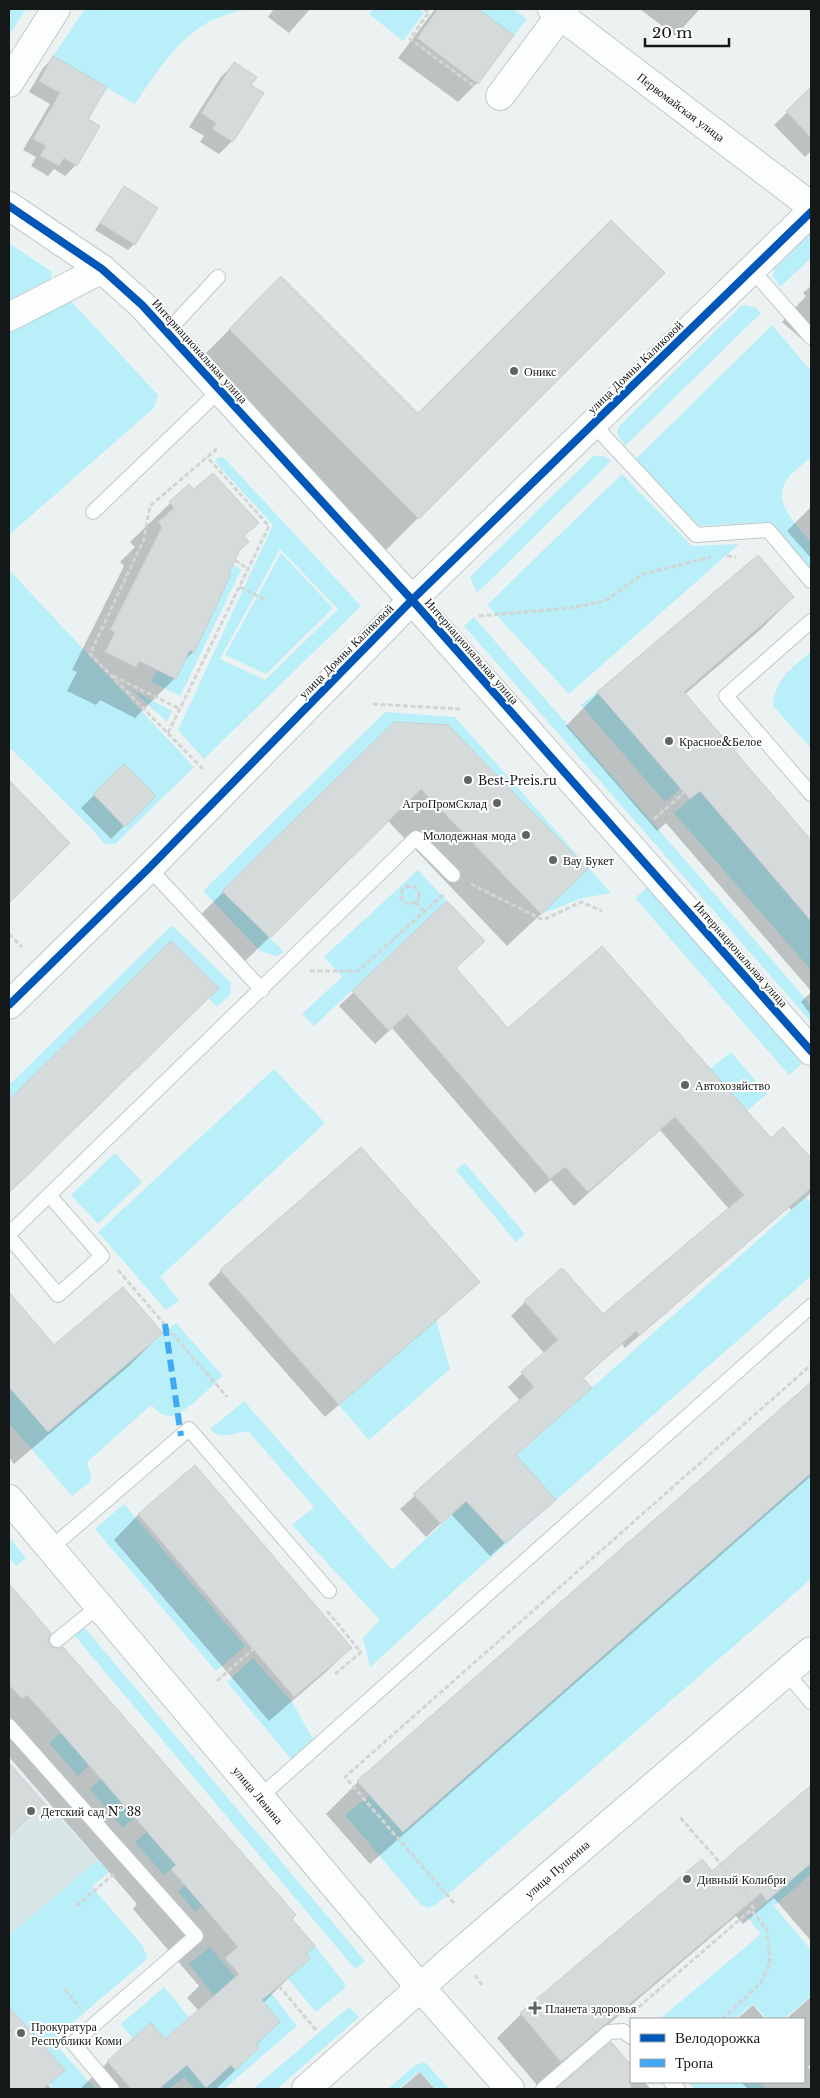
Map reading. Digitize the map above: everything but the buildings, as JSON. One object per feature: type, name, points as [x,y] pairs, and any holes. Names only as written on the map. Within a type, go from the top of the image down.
[{"type":"street","points":[[9,83],[56,9]]},
{"type":"street","points":[[490,93],[559,11]]},
{"type":"street","name":"Первомайская улица","points":[[559,11],[811,206]]},
{"type":"street","name":"Интернациональная улица","points":[[9,206],[102,269],[142,305],[412,600],[811,1051]]},
{"type":"street","name":"улица Домны Каликовой","points":[[9,1005],[149,868],[412,600],[811,212]]},
{"type":"street","points":[[9,317],[102,269]]},
{"type":"street","name":"улица Ленина","points":[[9,1499],[420,1987],[510,2089]]},
{"type":"street","name":"улица Пушкина","points":[[306,2089],[420,1987],[811,1651]]},
{"type":"lane","points":[[752,270],[811,337]]},
{"type":"lane","points":[[167,332],[218,277]]},
{"type":"lane","points":[[93,512],[220,390]]},
{"type":"lane","points":[[593,424],[696,535],[768,530],[811,581]]},
{"type":"lane","points":[[811,622],[726,696],[811,794]]},
{"type":"lane","points":[[50,1196],[102,1256],[58,1295],[9,1236],[416,838],[457,877]]},
{"type":"lane","points":[[149,868],[262,990]]},
{"type":"lane","points":[[260,1797],[811,1306]]},
{"type":"lane","points":[[50,1548],[189,1429],[329,1591]]},
{"type":"lane","points":[[57,1640],[99,1606]]},
{"type":"lane","points":[[786,1672],[811,1702]]},
{"type":"lane","points":[[9,1726],[196,1936],[73,2043],[112,2089]]},
{"type":"lane","points":[[543,2089],[609,2032],[623,2030],[630,2036]]},
{"type":"path","points":[[424,9],[429,12],[410,39],[490,93]]},
{"type":"path","points":[[203,769],[90,654],[144,538],[150,506],[219,447]]},
{"type":"path","points":[[168,734],[269,526],[207,458]]},
{"type":"path","points":[[722,555],[736,557]]},
{"type":"path","points":[[479,616],[570,608],[604,601],[642,574],[714,556]]},
{"type":"path","points":[[235,560],[248,569]]},
{"type":"path","points":[[240,587],[266,600]]},
{"type":"path","points":[[111,674],[180,709]]},
{"type":"path","points":[[373,704],[462,709]]},
{"type":"path","points":[[654,819],[684,793]]},
{"type":"path","points":[[281,971],[358,971],[424,912],[457,877],[543,920],[581,902],[602,911]]},
{"type":"path","points":[[409,887],[415,888],[419,896],[416,902],[405,904],[401,897],[402,890],[409,887]]},
{"type":"path","points":[[416,902],[424,912]]},
{"type":"path","points":[[9,934],[22,947]]},
{"type":"path","points":[[116,1268],[226,1397]]},
{"type":"path","points":[[454,1903],[345,1777],[811,1365]]},
{"type":"path","points":[[335,1674],[361,1652],[346,1633]]},
{"type":"path","points":[[216,1681],[253,1650]]},
{"type":"path","points":[[680,1817],[752,1902],[752,1912],[767,1930],[770,1963],[761,1983],[723,2018]]},
{"type":"path","points":[[76,1906],[129,1861]]},
{"type":"path","points":[[738,1886],[748,1878]]},
{"type":"path","points":[[609,2032],[752,1912]]},
{"type":"path","points":[[279,1986],[316,2030]]},
{"type":"path","points":[[64,1989],[83,2011]]},
{"type":"shaded area","points":[[26,9],[9,36],[9,10]]},
{"type":"shaded area","points":[[85,9],[251,9],[230,13],[196,30],[170,55],[135,104],[53,56]]},
{"type":"shaded area","points":[[373,9],[418,9],[424,13],[403,41],[369,14]]},
{"type":"shaded area","points":[[478,9],[513,9],[527,19],[514,35]]},
{"type":"shaded area","points":[[811,233],[811,258],[780,287],[773,276],[774,268]]},
{"type":"shaded area","points":[[9,243],[52,272],[50,282],[9,304]]},
{"type":"shaded area","points":[[64,301],[72,302],[158,395],[154,408],[9,535],[9,330]]},
{"type":"shaded area","points":[[746,305],[756,308],[761,313],[625,446],[617,433],[619,426],[740,307]]},
{"type":"shaded area","points":[[772,325],[811,371],[811,457],[788,478],[783,487],[782,495],[788,513],[811,542],[811,571],[769,522],[699,526],[635,460]]},
{"type":"shaded area","points":[[593,456],[604,456],[611,461],[477,593],[470,577]]},
{"type":"shaded area","points":[[221,457],[225,459],[361,606],[204,759],[178,730],[273,525],[217,464],[216,459]],"holes":[[[280,549],[338,609],[265,680],[220,659]]]},
{"type":"shaded area","points":[[622,474],[692,546],[739,544],[569,694],[487,605]]},
{"type":"shaded area","points":[[281,553],[333,608],[266,674],[225,655]]},
{"type":"shaded area","points":[[233,564],[241,570],[180,696],[151,682],[157,670],[176,679],[190,650],[194,652],[208,624],[204,622],[231,574],[229,572]]},
{"type":"shaded area","points":[[9,570],[194,767],[115,844],[104,844],[93,830],[9,747]]},
{"type":"shaded area","points":[[474,617],[811,1005],[811,1022],[464,626]]},
{"type":"shaded area","points":[[811,652],[811,748],[773,706],[777,688],[781,681],[791,669]]},
{"type":"shaded area","points":[[131,689],[172,711],[167,722]]},
{"type":"shaded area","points":[[597,692],[680,789],[665,802],[581,705]]},
{"type":"shaded area","points":[[385,712],[455,717],[611,893],[583,898],[541,914],[588,869],[448,725],[394,722],[223,891],[284,952],[277,956],[260,951],[203,891]]},
{"type":"shaded area","points":[[700,791],[811,921],[811,970],[674,813]]},
{"type":"shaded area","points":[[418,870],[447,901],[314,1026],[302,1014],[342,977],[324,957]]},
{"type":"shaded area","points":[[650,885],[806,1060],[789,1075],[635,898]]},
{"type":"shaded area","points":[[170,927],[174,927],[231,983],[230,995],[217,1007],[208,998],[218,988],[171,941],[9,1100],[9,1085]]},
{"type":"shaded area","points":[[731,1052],[767,1094],[747,1111],[710,1069]]},
{"type":"shaded area","points":[[274,1069],[325,1123],[160,1277],[179,1300],[166,1310],[98,1232]]},
{"type":"shaded area","points":[[115,1153],[142,1182],[98,1224],[71,1195]]},
{"type":"shaded area","points":[[465,1163],[525,1234],[516,1242],[456,1170]]},
{"type":"shaded area","points":[[806,1197],[811,1204],[811,1276],[480,1567],[370,1667],[363,1638],[380,1620],[292,1525],[314,1507],[249,1432],[219,1435],[210,1429],[244,1401],[392,1570],[559,1417]]},
{"type":"shaded area","points":[[436,1320],[450,1369],[369,1440],[339,1405]]},
{"type":"shaded area","points":[[176,1323],[223,1376],[188,1407],[174,1415],[163,1415],[151,1405],[87,1462],[91,1476],[90,1482],[72,1496],[9,1423],[9,1387],[48,1432]]},
{"type":"shaded area","points":[[811,1473],[811,1579],[437,1904],[428,1908],[421,1905],[345,1815],[370,1795],[403,1832]]},
{"type":"shaded area","points":[[124,1504],[245,1646],[216,1671],[95,1529]]},
{"type":"shaded area","points":[[9,1537],[26,1558],[16,1566],[9,1557]]},
{"type":"shaded area","points":[[84,1627],[365,1961],[355,1969],[74,1635]]},
{"type":"shaded area","points":[[253,1658],[292,1702],[313,1739],[291,1759],[227,1682]]},
{"type":"shaded area","points":[[61,1733],[89,1765],[78,1776],[49,1743]]},
{"type":"shaded area","name":"Детский сад № 38","points":[[9,1761],[98,1860],[9,1938]]},
{"type":"shaded area","points":[[101,1779],[134,1817],[123,1828],[90,1789]]},
{"type":"shaded area","points":[[147,1832],[176,1865],[164,1875],[135,1842]]},
{"type":"shaded area","points":[[98,1860],[109,1872],[92,1887],[143,1946],[147,1957],[145,1961],[52,2040],[95,2089],[53,2089],[49,2084],[65,2070],[9,2007],[9,1935]]},
{"type":"shaded area","points":[[811,1863],[811,1874],[774,1906],[811,1950],[811,1996],[785,2018],[766,2018],[753,2004],[736,2018],[661,2018],[761,1934],[748,1918]]},
{"type":"shaded area","points":[[190,1881],[207,1901],[195,1912],[178,1891]]},
{"type":"shaded area","points":[[315,1946],[345,1984],[344,1989],[316,2012],[284,1974],[293,1974],[310,1959],[306,1954]]},
{"type":"shaded area","points":[[210,1947],[236,1978],[214,1996],[189,1964]]},
{"type":"shaded area","points":[[164,1987],[189,2017],[165,2039],[151,2023],[133,2039],[121,2024]]},
{"type":"shaded area","points":[[267,1988],[297,2026],[224,2089],[195,2089],[184,2077],[169,2089],[159,2089],[180,2072],[176,2067],[184,2061],[206,2087],[231,2065],[235,2069],[259,2049],[256,2044],[280,2022],[258,1996]]},
{"type":"shaded area","points":[[349,2007],[359,2017],[277,2089],[253,2089]]},
{"type":"shaded area","points":[[426,2063],[449,2089],[436,2089],[420,2071],[398,2089],[388,2089],[414,2066]]},
{"type":"shaded area","points":[[689,2083],[760,2083],[766,2089],[695,2089]]},
{"type":"marked path","points":[[165,1324],[181,1436]]},
{"type":"cycle path","points":[[9,206],[102,269],[142,305],[412,600],[811,1051]]},
{"type":"cycle path","points":[[9,1005],[149,868],[412,600],[811,212]]},
{"type":"place","name":"Оникс","points":[[514,371]]},
{"type":"place","name":"Красное&Белое","points":[[669,741]]},
{"type":"place","name":"Best-Preis.ru","points":[[468,780]]},
{"type":"place","name":"АгроПромСклад","points":[[497,803]]},
{"type":"place","name":"Молодежная мода","points":[[526,835]]},
{"type":"place","name":"Вау Букет","points":[[553,860]]},
{"type":"place","name":"Автохозяйство","points":[[685,1085]]},
{"type":"place","name":"Детский сад № 38","points":[[31,1811]]},
{"type":"place","name":"Дивный Колибри","points":[[687,1879]]},
{"type":"place","name":"Планета здоровья","points":[[535,2008]]},
{"type":"place","name":"Прокуратура Республики Коми","points":[[21,2033]]}]
